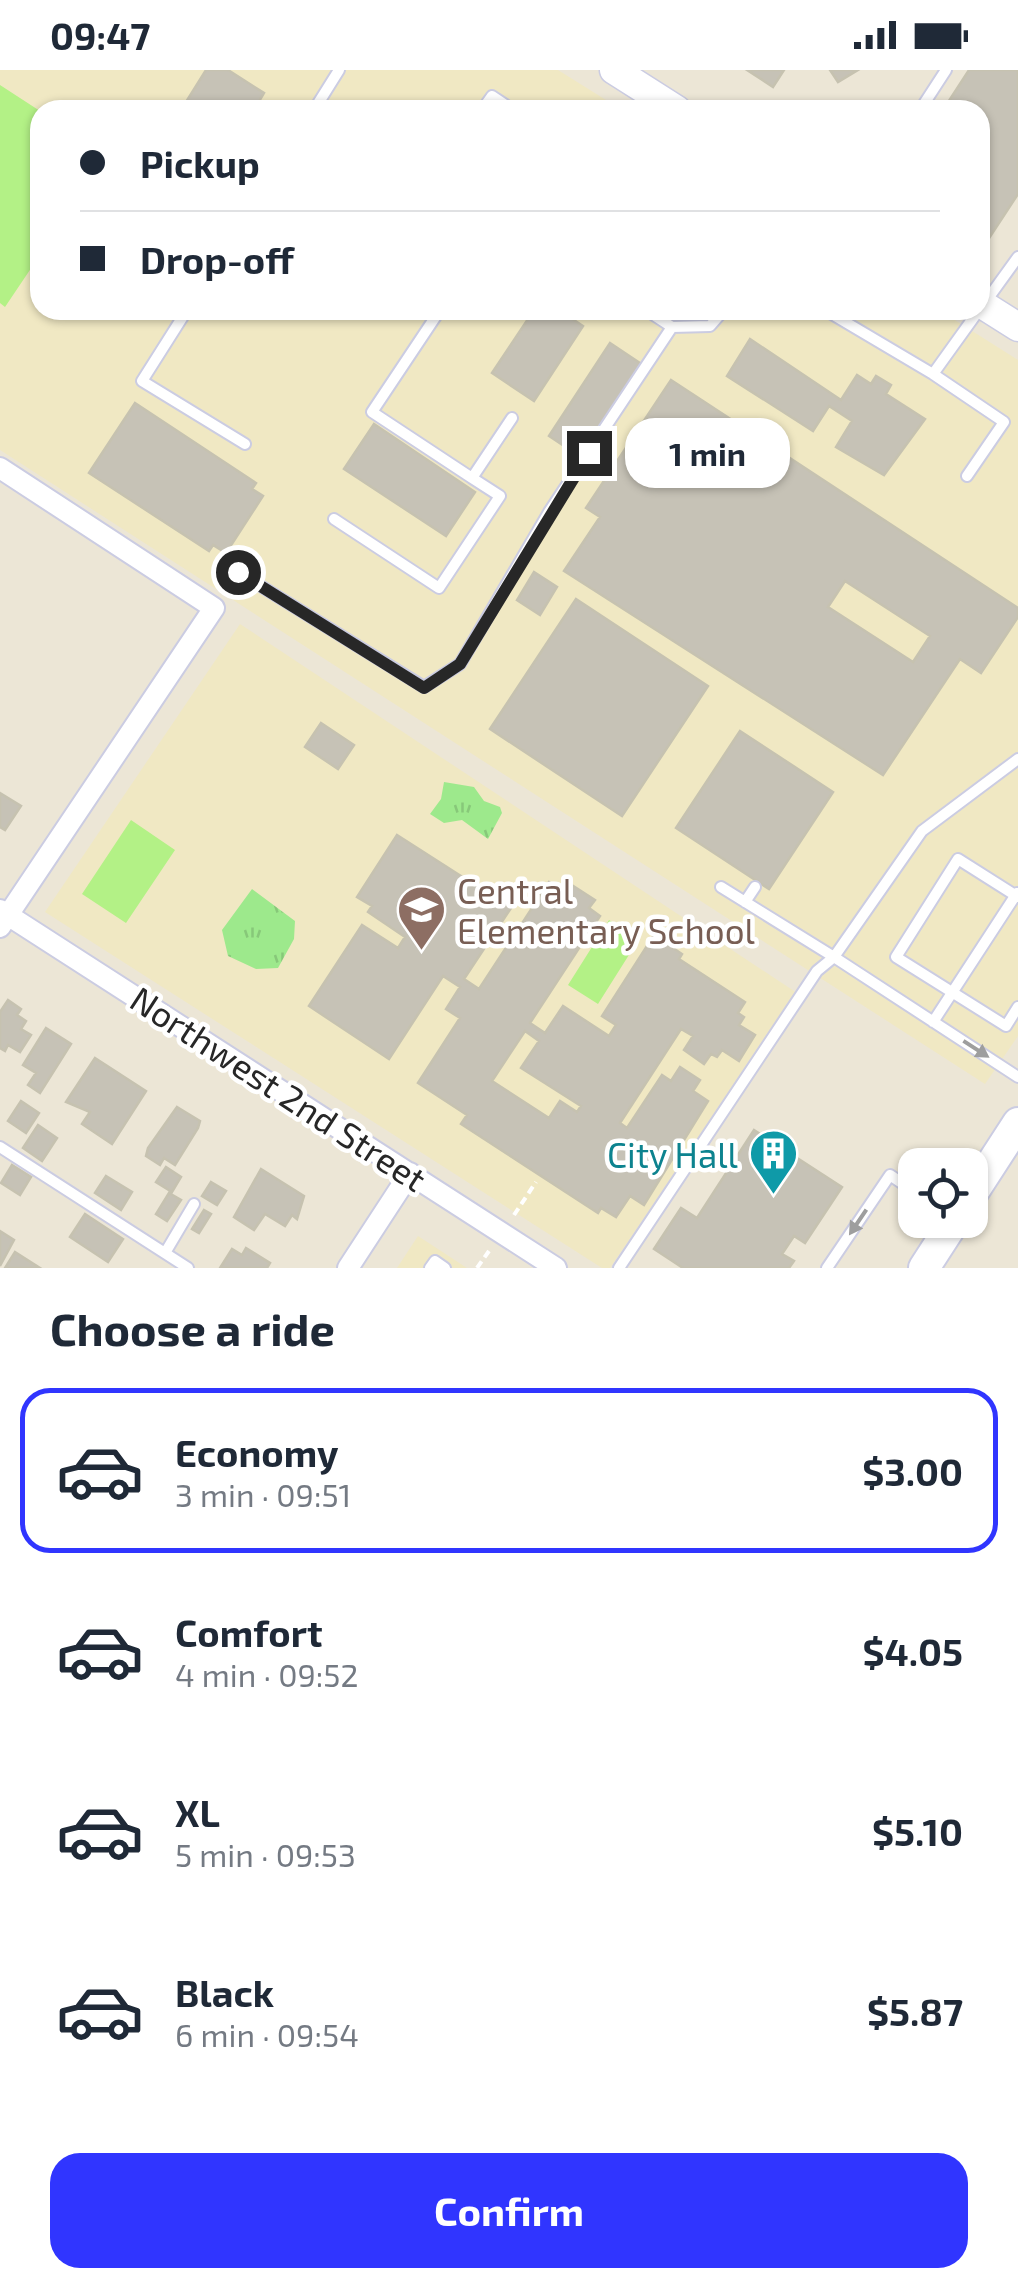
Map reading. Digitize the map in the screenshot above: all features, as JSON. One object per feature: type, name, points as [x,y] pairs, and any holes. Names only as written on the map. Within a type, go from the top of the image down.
[{"type":"main road","points":[[988,1170],[1016,1128]]},
{"type":"main road","points":[[924,1268],[943,1238]]},
{"type":"street","points":[[614,70],[661,100]]},
{"type":"street","points":[[990,312],[1018,327]]},
{"type":"street","points":[[0,468],[214,608],[3,918]]},
{"type":"street","name":"Northwest 2nd Street","points":[[3,918],[410,1172],[556,1268]]},
{"type":"street","points":[[348,1268],[410,1172]]},
{"type":"lane","points":[[320,100],[339,70]]},
{"type":"lane","points":[[926,100],[946,70]]},
{"type":"lane","points":[[990,293],[1018,257]]},
{"type":"lane","points":[[180,320],[142,381],[244,444]]},
{"type":"lane","points":[[334,520],[439,588],[500,496],[372,412],[433,320]]},
{"type":"lane","points":[[661,320],[672,327],[710,326],[715,320]]},
{"type":"lane","points":[[842,320],[1004,422],[967,476]]},
{"type":"lane","points":[[933,374],[970,320]]},
{"type":"lane","points":[[238,572],[424,688],[460,664],[550,512],[672,327]]},
{"type":"lane","points":[[472,478],[512,418]]},
{"type":"lane","points":[[619,1268],[817,971],[834,957],[922,831],[1018,759]]},
{"type":"lane","points":[[933,1022],[952,992],[1017,895],[958,860],[896,957],[952,992],[1006,1026],[1018,1008]]},
{"type":"lane","points":[[721,887],[1018,1077]]},
{"type":"lane","points":[[744,902],[755,887]]},
{"type":"lane","points":[[0,1146],[188,1268]]},
{"type":"lane","points":[[828,1268],[890,1175],[898,1180]]},
{"type":"lane","points":[[165,1253],[194,1204]]},
{"type":"lane","points":[[430,1268],[435,1261],[445,1268]]},
{"type":"shaded area","points":[[0,70],[558,70],[606,100],[30,100],[30,320],[955,320],[1018,360],[1018,1036],[985,1084],[0,450]]},
{"type":"shaded area","name":"Central Elementary School","points":[[240,624],[797,993],[610,1268],[602,1268],[45,912]]},
{"type":"shaded area","points":[[418,1236],[467,1268],[397,1268]]},
{"type":"green space","points":[[0,85],[30,104],[30,270],[5,307],[0,303]]},
{"type":"green space","points":[[444,782],[474,787],[484,801],[500,807],[502,813],[488,839],[462,820],[444,823],[430,814],[441,799]]},
{"type":"green space","points":[[131,820],[175,850],[126,923],[82,894]]},
{"type":"green space","points":[[252,889],[295,921],[294,939],[278,968],[256,969],[228,956],[222,930]]},
{"type":"green space","points":[[609,920],[639,939],[598,1004],[568,985]]},
{"type":"building","points":[[206,70],[228,70],[264,93],[260,100],[187,100]]},
{"type":"building","points":[[747,70],[784,70],[773,87]]},
{"type":"building","points":[[830,70],[858,70],[838,82]]},
{"type":"building","points":[[969,70],[1018,70],[1018,194],[990,237],[990,100],[950,100]]},
{"type":"building","points":[[527,320],[574,320],[583,326],[534,401],[492,373]]},
{"type":"building","points":[[750,339],[841,400],[857,375],[871,384],[876,376],[891,385],[886,394],[925,419],[884,475],[836,447],[852,421],[829,406],[813,431],[727,376]]},
{"type":"building","points":[[610,343],[643,365],[582,458],[549,436]]},
{"type":"building","points":[[671,380],[1018,608],[1018,617],[981,673],[960,659],[883,775],[564,571],[600,517],[586,508]],"holes":[[[845,581],[930,636],[913,662],[828,607]]]},
{"type":"building","points":[[135,403],[256,483],[252,489],[263,496],[226,553],[213,545],[209,551],[89,473]]},
{"type":"building","points":[[374,424],[475,492],[446,536],[344,469]]},
{"type":"building","points":[[534,572],[557,587],[540,615],[517,600]]},
{"type":"building","points":[[576,599],[708,686],[622,816],[490,729]]},
{"type":"building","points":[[321,723],[354,745],[338,769],[305,747]]},
{"type":"building","points":[[740,731],[833,792],[769,889],[676,828]]},
{"type":"building","points":[[0,793],[21,806],[5,830],[0,827]]},
{"type":"building","points":[[397,835],[511,908],[464,979],[479,989],[549,882],[559,889],[564,880],[595,900],[589,908],[600,916],[530,1023],[545,1033],[563,1006],[609,1036],[616,1025],[602,1016],[654,935],[682,954],[679,959],[745,1002],[738,1013],[744,1017],[739,1025],[755,1035],[739,1061],[722,1050],[717,1057],[711,1054],[704,1064],[684,1050],[693,1036],[681,1029],[620,1123],[627,1128],[662,1075],[671,1081],[680,1067],[700,1080],[693,1091],[708,1101],[644,1205],[630,1196],[616,1217],[601,1208],[598,1213],[461,1124],[467,1115],[418,1083],[460,1018],[446,1009],[460,987],[443,976],[389,1059],[309,1006],[362,925],[398,948],[405,937],[368,912],[372,906],[357,897]],"holes":[[[525,1031],[539,1041],[521,1068],[581,1106],[577,1112],[560,1101],[549,1118],[492,1081]]]},
{"type":"building","points":[[8,1000],[21,1009],[17,1015],[26,1021],[21,1029],[31,1035],[20,1052],[8,1045],[5,1051],[0,1048],[0,1012]]},
{"type":"building","points":[[46,1028],[71,1044],[40,1093],[28,1085],[36,1073],[23,1065]]},
{"type":"building","points":[[95,1058],[146,1091],[112,1144],[82,1124],[90,1112],[66,1102]]},
{"type":"building","points":[[21,1101],[39,1113],[26,1133],[8,1121]]},
{"type":"building","points":[[177,1107],[200,1121],[198,1128],[175,1165],[164,1158],[160,1165],[146,1156],[148,1148]]},
{"type":"building","points":[[38,1125],[57,1138],[42,1161],[23,1148]]},
{"type":"building","name":"City Hall","points":[[754,1130],[842,1187],[805,1243],[794,1236],[782,1254],[794,1261],[789,1268],[683,1268],[654,1249],[681,1208],[697,1218]]},
{"type":"building","points":[[12,1165],[31,1177],[20,1195],[1,1183]]},
{"type":"building","points":[[166,1167],[181,1177],[172,1192],[156,1182]]},
{"type":"building","points":[[261,1169],[304,1196],[297,1219],[292,1215],[285,1226],[265,1214],[254,1230],[234,1217]]},
{"type":"building","points":[[106,1176],[132,1192],[121,1210],[95,1193]]},
{"type":"building","points":[[211,1182],[226,1191],[217,1205],[202,1196]]},
{"type":"building","points":[[169,1193],[181,1200],[167,1221],[156,1214]]},
{"type":"building","points":[[204,1210],[211,1214],[199,1233],[192,1229]]},
{"type":"building","points":[[85,1214],[123,1239],[108,1262],[70,1237]]},
{"type":"building","points":[[0,1231],[14,1240],[0,1266]]},
{"type":"building","points":[[246,1248],[270,1263],[267,1268],[220,1268],[232,1249],[242,1255]]},
{"type":"building","points":[[15,1252],[40,1268],[5,1268]]},
{"type":"place","name":"Central Elementary School","points":[[422,952]]},
{"type":"place","name":"City Hall","points":[[773,1196]]},
{"type":"route","points":[[238,572],[424,688],[460,664],[589,453]]}]
